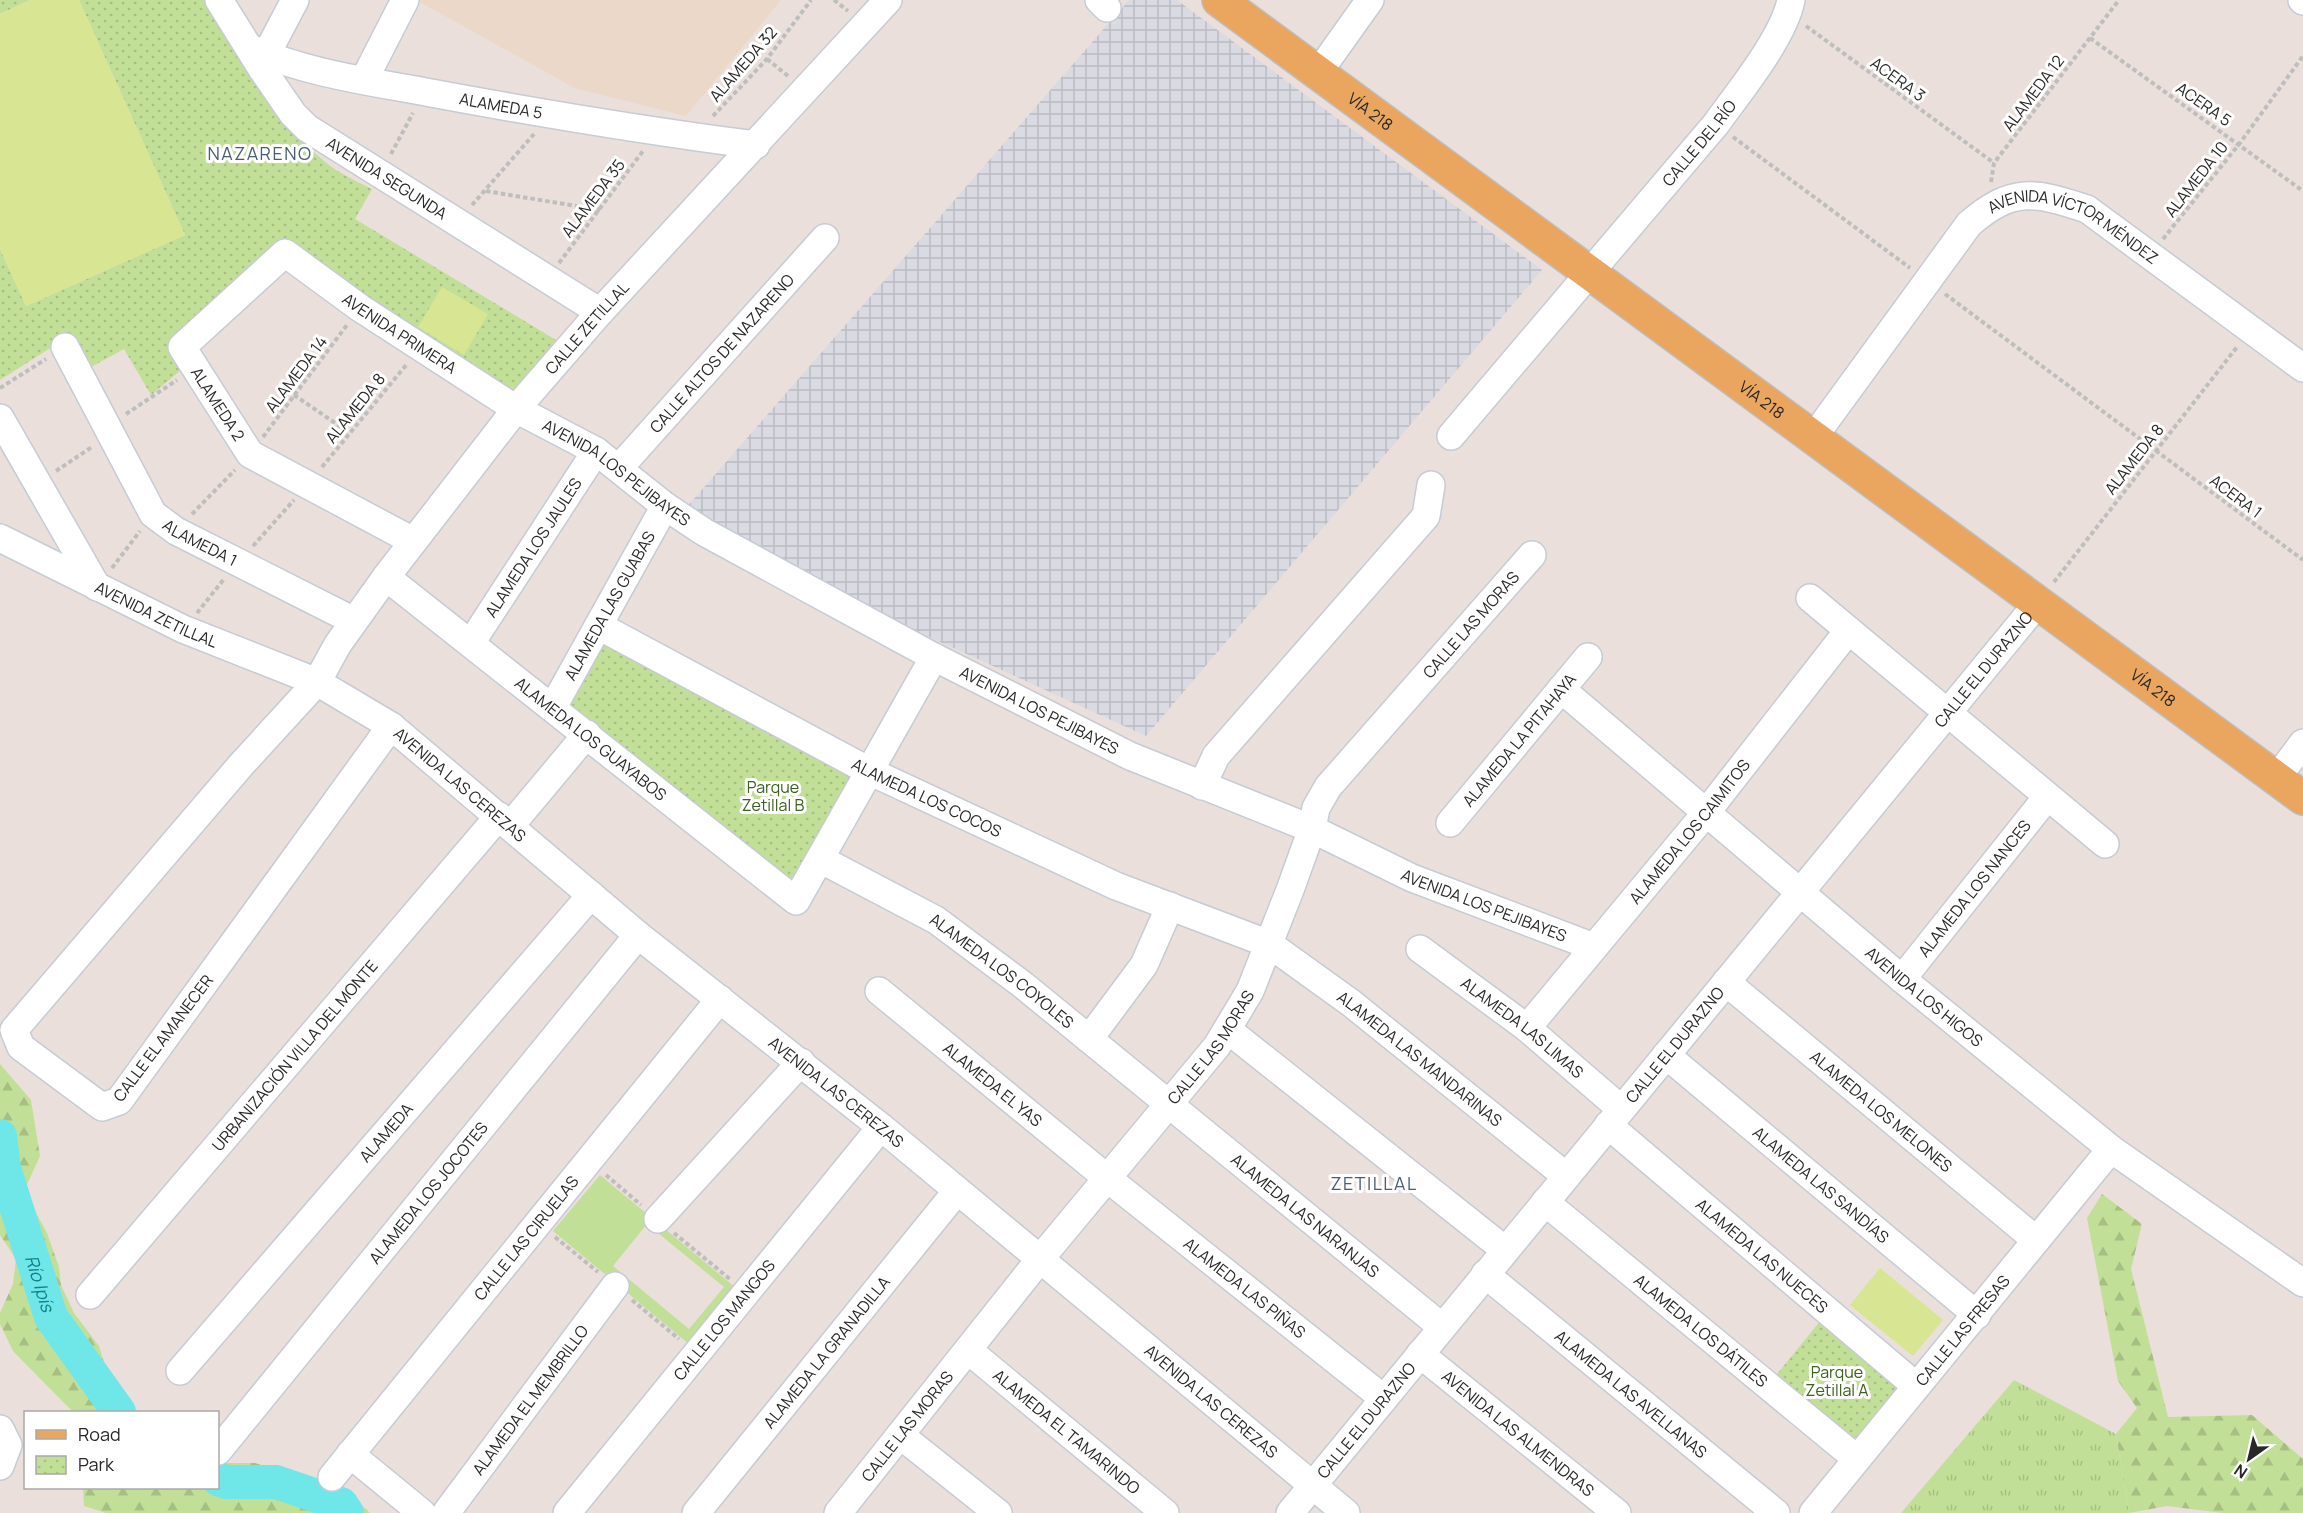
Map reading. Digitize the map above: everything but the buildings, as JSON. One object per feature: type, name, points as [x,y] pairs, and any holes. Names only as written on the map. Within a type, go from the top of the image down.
[{"type":"main road","name":"VÍA 218","points":[[1219,0],[2303,798]]},
{"type":"street","name":"AVENIDA SEGUNDA","points":[[219,0],[259,57],[293,114],[307,128],[600,312]]},
{"type":"street","points":[[259,57],[295,0]]},
{"type":"street","points":[[364,80],[405,0]]},
{"type":"street","name":"CALLE ZETILLAL","points":[[317,682],[354,621],[386,577],[516,410],[600,312],[888,0]]},
{"type":"street","points":[[1318,73],[1371,0]]},
{"type":"street","name":"CALLE DEL RÍO","points":[[1451,436],[1716,124],[1754,70],[1793,4]]},
{"type":"street","name":"ALAMEDA 5","points":[[259,57],[364,80],[550,115],[756,145]]},
{"type":"street","name":"AVENIDA VÍCTOR MÉNDEZ","points":[[1813,438],[1969,224],[1986,210],[2018,195],[2048,196],[2087,209],[2303,368]]},
{"type":"street","name":"CALLE ALTOS DE NAZARENO","points":[[619,468],[825,238]]},
{"type":"street","name":"AVENIDA PRIMERA","points":[[285,253],[360,308],[516,410]]},
{"type":"street","name":"ALAMEDA 2","points":[[285,253],[182,347],[250,454],[413,541]]},
{"type":"street","name":"ALAMEDA 1","points":[[65,347],[153,514],[176,531],[354,621]]},
{"type":"street","name":"AVENIDA LOS PEJIBAYES","points":[[516,410],[596,451],[665,506],[704,532],[934,657],[1130,756],[1312,829],[1412,878],[1594,947]]},
{"type":"street","points":[[0,418],[97,587]]},
{"type":"street","name":"ALAMEDA LOS JAULES","points":[[471,643],[596,451]]},
{"type":"street","points":[[1202,786],[1216,756],[1426,516],[1431,485]]},
{"type":"street","name":"ALAMEDA LAS GUABAS","points":[[553,707],[665,506]]},
{"type":"street","name":"AVENIDA ZETILLAL","points":[[1,541],[183,629],[317,682]]},
{"type":"street","name":"CALLE LAS MORAS","points":[[838,1513],[1040,1259],[1228,1030],[1250,991],[1312,829],[1316,808],[1328,787],[1532,555]]},
{"type":"street","name":"ALAMEDA LOS GUAYABOS","points":[[386,577],[796,901],[820,859]]},
{"type":"street","points":[[1810,598],[2105,844]]},
{"type":"street","name":"CALLE EL DURAZNO","points":[[1290,1513],[2037,604]]},
{"type":"street","name":"ALAMEDA LOS COCOS","points":[[599,626],[869,771],[1116,886],[1269,944]]},
{"type":"street","name":"ALAMEDA LOS CAIMITOS","points":[[1527,1028],[1705,814],[1848,631]]},
{"type":"street","points":[[820,859],[934,657]]},
{"type":"street","name":"ALAMEDA LA PITAHAYA","points":[[1450,823],[1588,657]]},
{"type":"street","name":"CALLE EL AMANECER","points":[[317,682],[241,765],[14,1030],[21,1047],[102,1107],[119,1101],[391,726]]},
{"type":"street","name":"AVENIDA LAS CEREZAS","points":[[317,682],[391,726],[638,935],[881,1127],[1346,1513]]},
{"type":"street","name":"AVENIDA LOS HIGOS","points":[[1562,689],[1799,893],[2111,1149],[2303,1283]]},
{"type":"street","name":"URBANIZACIÓN VILLA DEL MONTE","points":[[90,1295],[243,1116],[504,821],[587,734]]},
{"type":"street","points":[[2277,778],[2303,743]]},
{"type":"street","name":"ALAMEDA LOS NANCES","points":[[1902,979],[2047,797]]},
{"type":"street","name":"ALAMEDA LOS COYOLES","points":[[820,859],[936,920],[1023,985],[1168,1105]]},
{"type":"street","name":"ALAMEDA","points":[[180,1371],[591,895]]},
{"type":"street","points":[[1089,1039],[1144,965],[1170,906]]},
{"type":"street","name":"ALAMEDA LOS JOCOTES","points":[[219,1450],[638,935]]},
{"type":"street","name":"ALAMEDA LAS MANDARINAS","points":[[1269,944],[1358,1009],[1566,1176]]},
{"type":"street","name":"ALAMEDA LAS LIMAS","points":[[1420,949],[1527,1028],[1615,1117]]},
{"type":"street","name":"ALAMEDA LOS MELONES","points":[[1726,982],[2036,1240]]},
{"type":"street","name":"ALAMEDA EL YAS","points":[[879,991],[1107,1178]]},
{"type":"street","name":"CALLE LAS CIRUELAS","points":[[332,1477],[720,999]]},
{"type":"street","points":[[1228,1030],[1505,1250]]},
{"type":"street","name":"ALAMEDA LAS SANDÍAS","points":[[1666,1055],[1977,1315]]},
{"type":"street","points":[[658,1219],[801,1062]]},
{"type":"street","name":"ALAMEDA LAS NARANJAS","points":[[1168,1105],[1442,1327]]},
{"type":"street","name":"ALAMEDA LAS NUECES","points":[[1615,1117],[1916,1386]]},
{"type":"street","name":"CALLE LOS MANGOS","points":[[567,1513],[881,1127]]},
{"type":"street","name":"CALLE LAS FRESAS","points":[[1813,1513],[2111,1149]]},
{"type":"street","name":"ALAMEDA LAS PIÑAS","points":[[1107,1178],[1383,1398]]},
{"type":"street","name":"ALAMEDA LA GRANADILLA","points":[[696,1513],[957,1191]]},
{"type":"street","name":"ALAMEDA LOS DÁTILES","points":[[1545,1202],[1857,1459]]},
{"type":"street","name":"ALAMEDA LAS AVELLANAS","points":[[1485,1274],[1776,1513]]},
{"type":"street","name":"ALAMEDA EL MEMBRILLO","points":[[446,1513],[615,1286]]},
{"type":"street","name":"ALAMEDA EL TAMARINDO","points":[[968,1350],[1165,1513]]},
{"type":"street","name":"AVENIDA LAS ALMENDRAS","points":[[1420,1354],[1617,1513]]},
{"type":"street","points":[[900,1435],[998,1513]]},
{"type":"street","points":[[350,1454],[422,1513]]},
{"type":"path","name":"ALAMEDA 32","points":[[685,136],[708,121],[767,59],[811,0]]},
{"type":"path","name":"ALAMEDA 12","points":[[1986,210],[1994,164],[2119,0]]},
{"type":"path","name":"ACERA 3","points":[[1793,4],[1994,164]]},
{"type":"path","name":"ACERA 5","points":[[2090,38],[2303,190]]},
{"type":"path","name":"ALAMEDA 10","points":[[2150,256],[2240,143],[2303,56]]},
{"type":"path","points":[[379,175],[425,92]]},
{"type":"path","points":[[458,222],[550,115]]},
{"type":"path","name":"ALAMEDA 35","points":[[548,278],[657,132]]},
{"type":"path","points":[[485,191],[601,210]]},
{"type":"path","name":"ALAMEDA 14","points":[[250,454],[360,308]]},
{"type":"path","name":"ALAMEDA 8","points":[[2037,604],[2250,329]]},
{"type":"path","points":[[0,388],[65,347]]},
{"type":"path","name":"ALAMEDA 8","points":[[237,563],[308,485],[421,347]]},
{"type":"path","points":[[38,483],[195,368]]},
{"type":"path","points":[[294,395],[350,433]]},
{"type":"path","name":"ACERA 1","points":[[2155,451],[2303,560]]},
{"type":"path","points":[[176,531],[250,454]]},
{"type":"path","points":[[97,587],[153,514]]},
{"type":"path","points":[[183,629],[237,563]]},
{"type":"shaded area","points":[[416,0],[781,0],[686,116],[575,88]]},
{"type":"shaded area","points":[[1129,0],[1177,0],[1542,270],[1146,736],[877,613],[686,508]]},
{"type":"green space","points":[[0,0],[30,0],[0,14]]},
{"type":"green space","points":[[30,0],[79,0],[185,235],[26,306],[0,249],[0,14]]},
{"type":"green space","points":[[79,0],[209,0],[264,91],[297,134],[336,170],[372,189],[355,219],[556,340],[514,400],[287,244],[174,347],[186,366],[151,395],[124,349],[91,367],[66,338],[0,380],[0,249],[26,306],[185,235]]},
{"type":"green space","points":[[442,287],[488,314],[464,355],[418,327]]},
{"type":"green space","name":"Parque Zetillal B","points":[[602,636],[855,777],[791,885],[564,701]]},
{"type":"green space","points":[[0,1064],[31,1100],[40,1156],[24,1191],[47,1233],[59,1267],[61,1285],[74,1313],[99,1346],[110,1382],[135,1411],[72,1411],[13,1351],[0,1324],[0,1313],[13,1284],[16,1259],[0,1235]]},
{"type":"green space","points":[[600,1175],[736,1288],[689,1344],[553,1231]],"holes":[[[647,1224],[724,1287],[689,1329],[613,1266]]]},
{"type":"green space","points":[[2102,1194],[2142,1224],[2131,1269],[2168,1417],[2252,1415],[2303,1459],[2303,1513],[2223,1513],[2167,1506],[2129,1513],[2116,1434],[2137,1408],[2118,1381],[2087,1218]]},
{"type":"green space","points":[[1880,1268],[1943,1320],[1913,1356],[1850,1305]]},
{"type":"green space","name":"Parque Zetillal A","points":[[1821,1320],[1900,1384],[1854,1442],[1774,1378]]},
{"type":"green space","points":[[2014,1380],[2116,1434],[2129,1513],[1901,1513]]},
{"type":"green space","points":[[219,1463],[255,1463],[345,1490],[370,1513],[106,1513],[84,1506],[83,1489],[219,1489]]},
{"type":"waterway","name":"Río Ipís","points":[[0,1136],[4,1168],[51,1317],[118,1411]]},
{"type":"waterway","name":"Río Ipís","points":[[219,1479],[227,1482],[276,1482],[341,1504],[347,1513]]},
{"type":"district","name":"NAZARENO","points":[[260,153]]},
{"type":"district","name":"ZETILLAL","points":[[1374,1183]]}]
